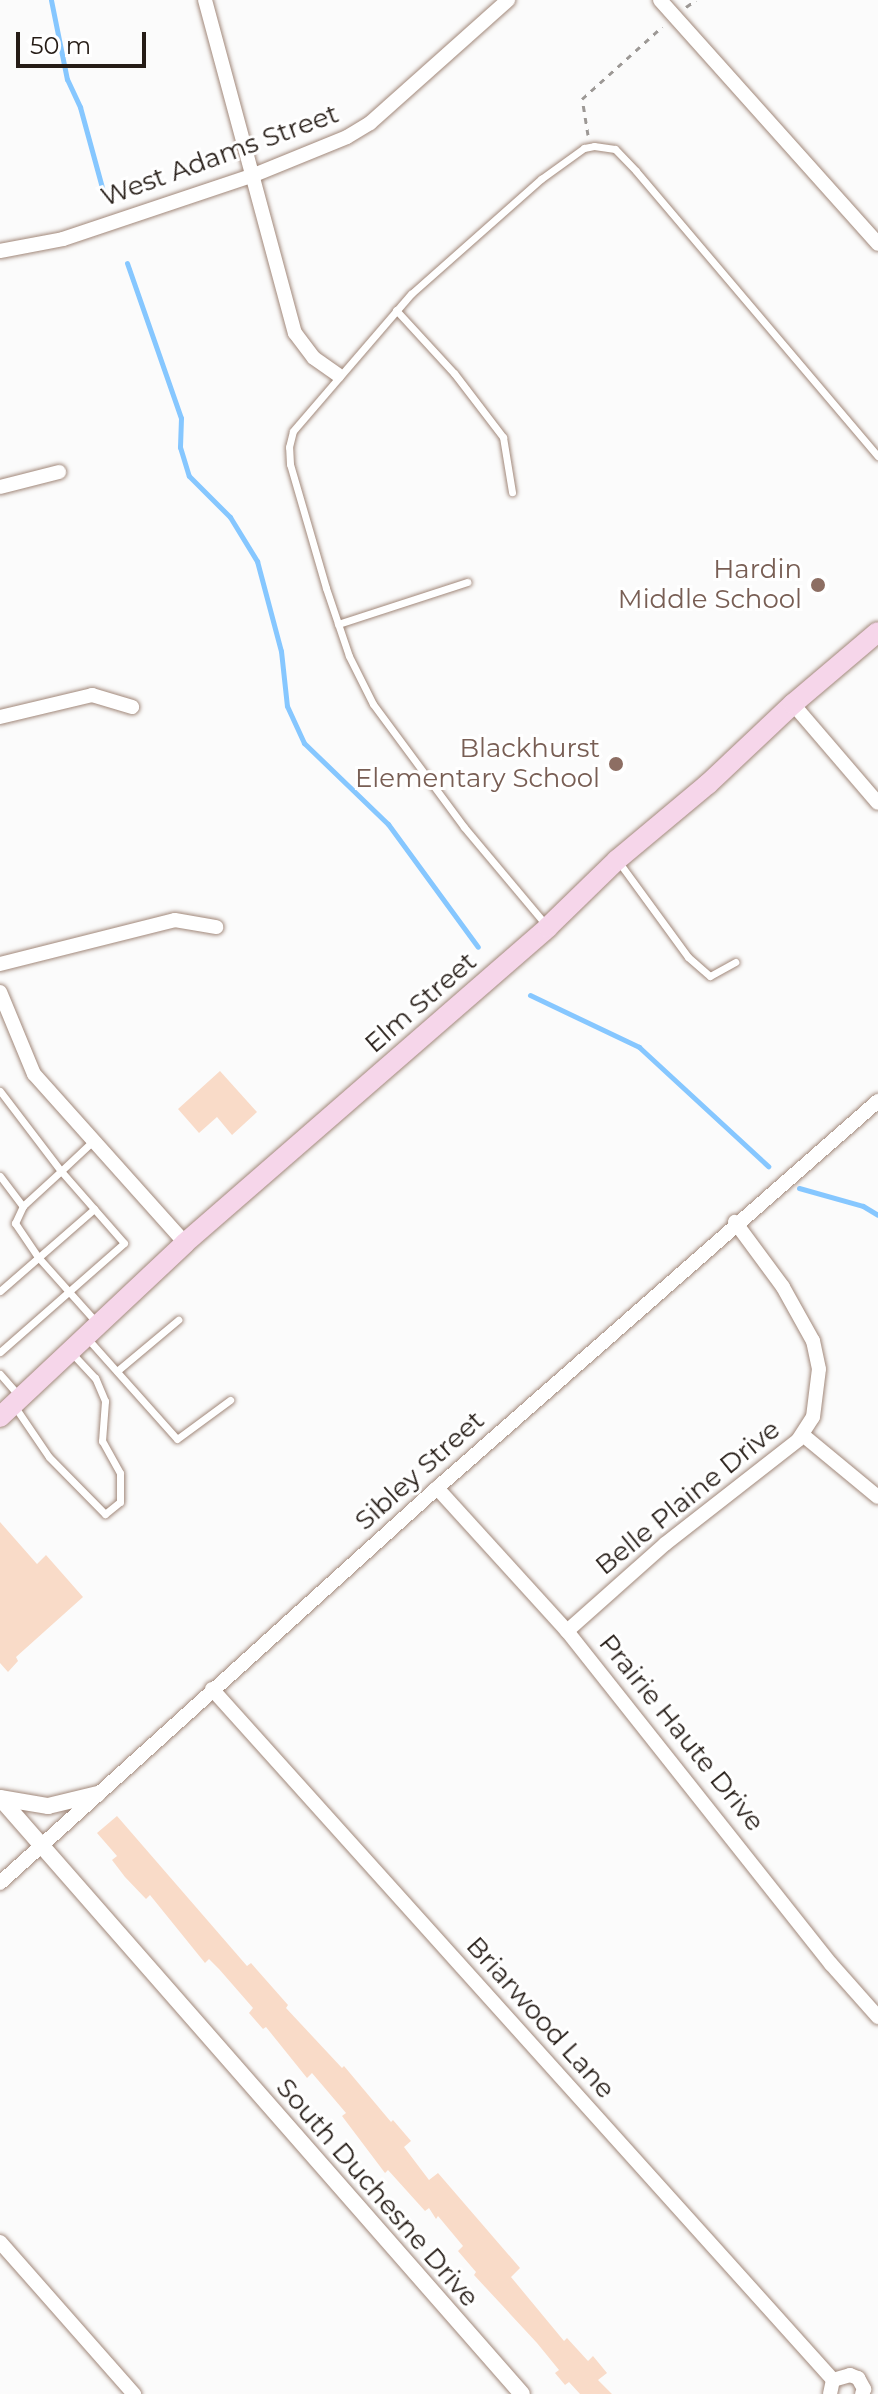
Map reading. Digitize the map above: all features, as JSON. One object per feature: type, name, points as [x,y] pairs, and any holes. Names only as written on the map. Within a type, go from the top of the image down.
[{"type":"main road","name":"Elm Street","points":[[11,1407],[185,1243],[548,927],[617,860],[708,784],[793,704],[878,632]]},
{"type":"street","points":[[205,0],[295,333],[314,358],[338,375]]},
{"type":"street","name":"West Adams Street","points":[[0,251],[63,239],[254,175],[347,137],[370,123],[508,0]]},
{"type":"street","points":[[660,0],[878,244]]},
{"type":"street","points":[[0,487],[59,472]]},
{"type":"street","points":[[0,717],[92,695],[132,707]]},
{"type":"street","points":[[793,704],[878,803]]},
{"type":"street","points":[[0,964],[175,920],[216,927]]},
{"type":"street","points":[[0,992],[34,1074],[185,1243]]},
{"type":"street","name":"Sibley Street","points":[[0,1883],[212,1689],[735,1222],[878,1101]]},
{"type":"street","name":"Belle Plaine Drive","points":[[567,1631],[665,1544],[803,1435],[813,1417],[818,1388],[813,1341],[783,1287],[735,1222]]},
{"type":"street","points":[[803,1435],[878,1497]]},
{"type":"street","name":"Prairie Haute Drive","points":[[437,1488],[567,1631],[831,1964],[878,2017]]},
{"type":"street","name":"Briarwood Lane","points":[[212,1689],[832,2387],[840,2375],[858,2378],[864,2389],[862,2394]]},
{"type":"street","points":[[0,1798],[48,1806],[98,1794]]},
{"type":"street","name":"South Duchesne Drive","points":[[0,1798],[522,2394]]},
{"type":"street","points":[[0,2242],[134,2394]]},
{"type":"lane","points":[[548,927],[464,827],[373,704],[349,656],[290,464],[289,447],[293,431],[396,310],[541,179],[592,146],[615,149],[636,171],[878,456]]},
{"type":"lane","points":[[396,310],[454,373],[503,437],[512,492]]},
{"type":"lane","points":[[338,624],[467,582]]},
{"type":"lane","points":[[617,860],[688,957],[710,976],[735,962]]},
{"type":"lane","points":[[0,1091],[61,1171],[124,1243],[0,1352]]},
{"type":"lane","points":[[93,1141],[23,1206],[15,1223],[38,1257],[68,1291],[117,1371],[177,1439],[230,1400]]},
{"type":"lane","points":[[0,1176],[23,1206]]},
{"type":"lane","points":[[0,1291],[94,1209]]},
{"type":"lane","points":[[117,1371],[178,1320]]},
{"type":"lane","points":[[0,1374],[11,1407],[49,1457],[105,1514],[120,1502],[122,1486],[120,1473],[102,1441],[105,1401],[95,1378],[70,1351]]},
{"type":"path","points":[[686,7],[696,0]]},
{"type":"path","points":[[592,146],[582,99],[665,24]]},
{"type":"building","points":[[220,1071],[257,1112],[232,1135],[217,1117],[199,1133],[178,1109]]},
{"type":"building","points":[[0,1522],[37,1564],[46,1555],[83,1597],[16,1657],[18,1661],[8,1672],[0,1663]]},
{"type":"building","points":[[117,1816],[247,1966],[251,1963],[288,2005],[286,2008],[342,2068],[344,2066],[411,2141],[404,2147],[429,2180],[438,2173],[520,2268],[511,2277],[564,2341],[567,2338],[588,2361],[593,2356],[607,2373],[598,2380],[612,2394],[580,2394],[569,2382],[565,2385],[555,2373],[559,2370],[537,2343],[474,2275],[476,2272],[458,2251],[463,2246],[438,2216],[436,2219],[429,2208],[425,2211],[388,2170],[385,2173],[342,2116],[346,2113],[312,2073],[307,2078],[266,2027],[263,2029],[249,2013],[253,2008],[219,1969],[209,1959],[205,1963],[150,1895],[146,1899],[125,1877],[112,1860],[117,1856],[97,1833]]},
{"type":"waterway","points":[[51,0],[67,79],[80,107],[104,195]]},
{"type":"waterway","points":[[127,263],[181,418],[180,447],[189,476],[230,517],[257,561],[281,651],[287,706],[304,743],[388,824],[478,947]]},
{"type":"waterway","points":[[530,995],[639,1047],[768,1166]]},
{"type":"waterway","points":[[799,1188],[863,1206],[878,1215]]},
{"type":"place","name":"Hardin Middle School","points":[[818,585]]},
{"type":"place","name":"Blackhurst Elementary School","points":[[616,764]]}]
